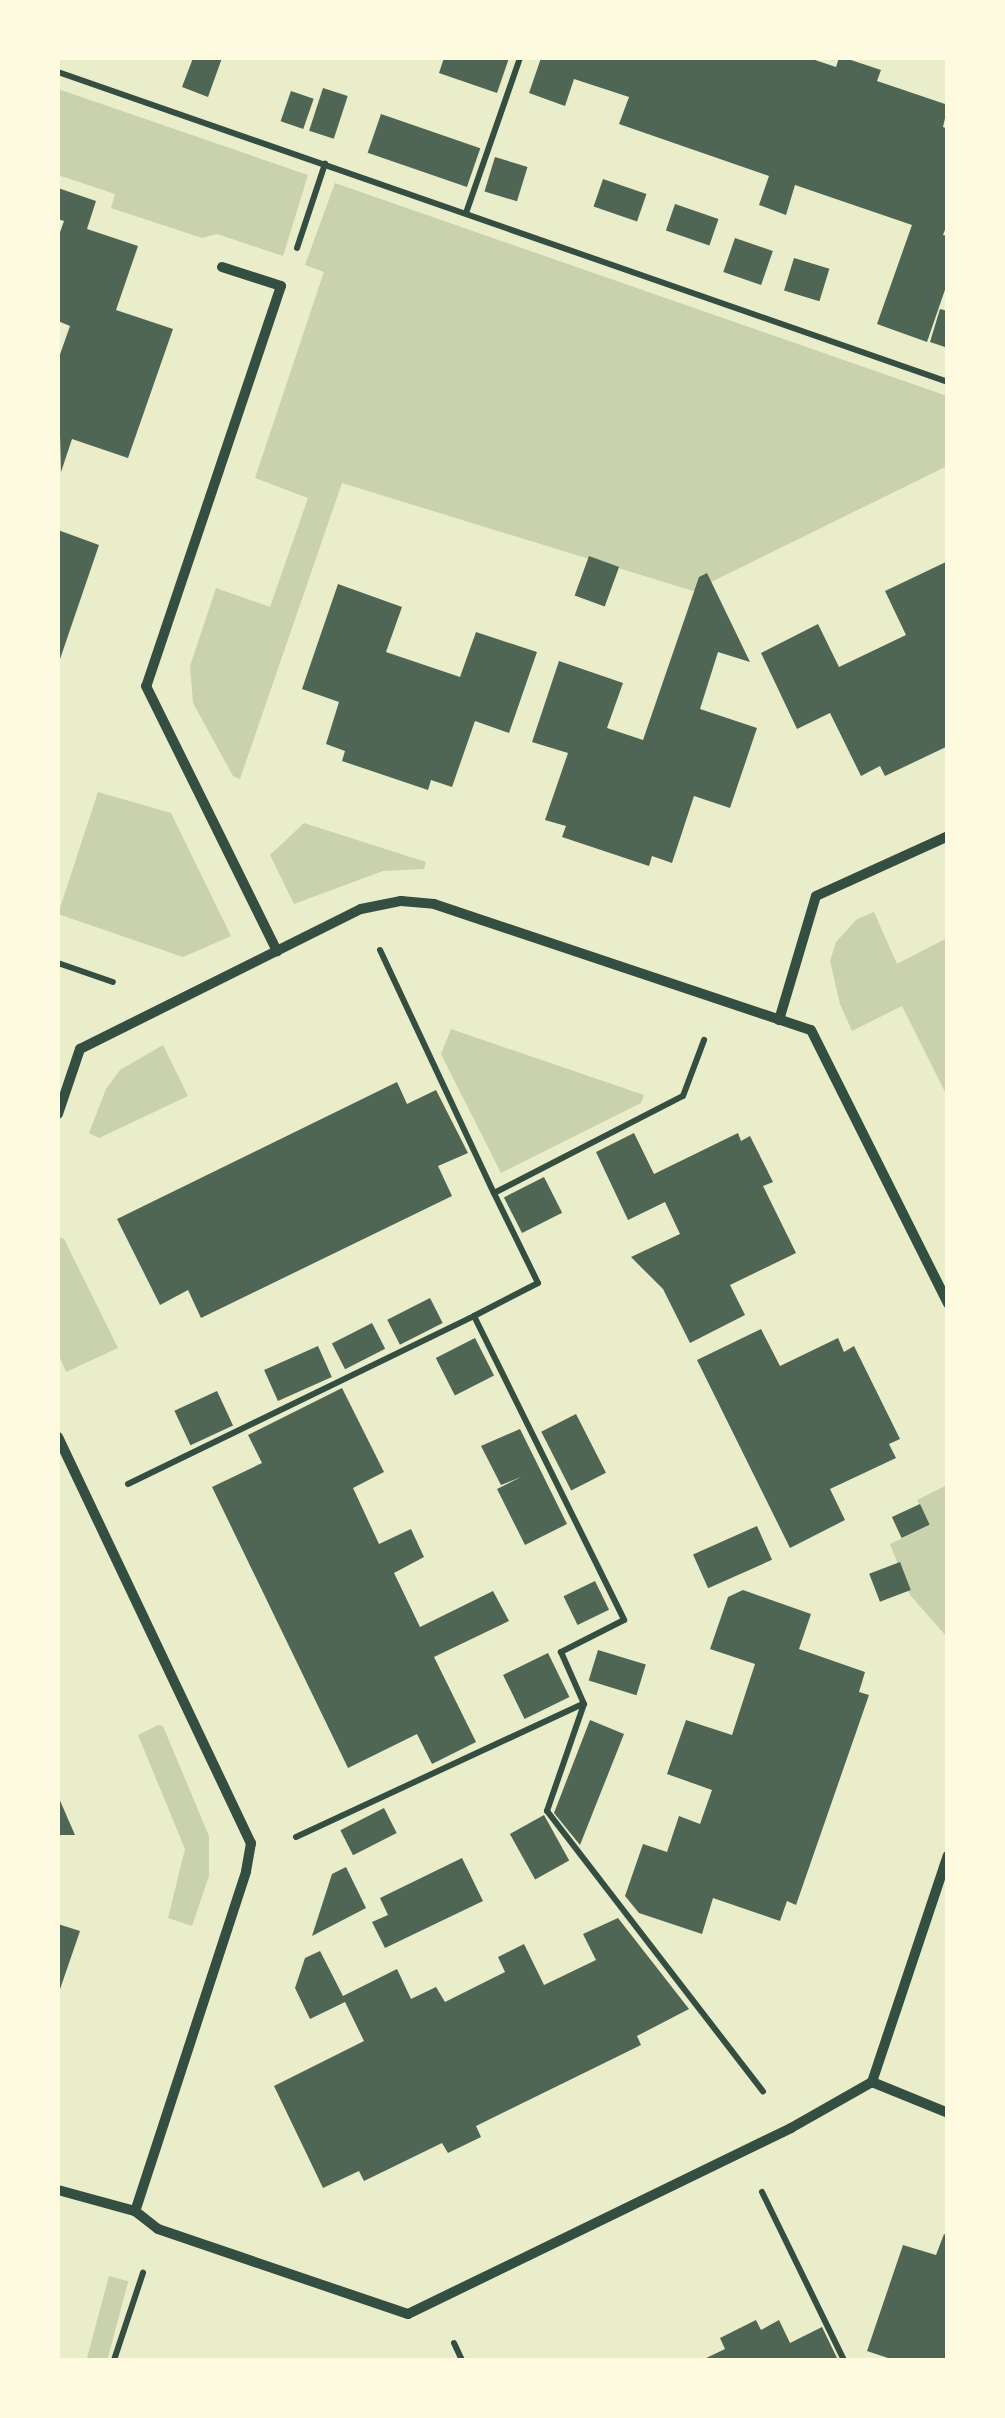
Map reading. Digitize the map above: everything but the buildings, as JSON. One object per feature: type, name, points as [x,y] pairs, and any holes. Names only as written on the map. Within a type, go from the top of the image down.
[{"type":"street","points":[[222,267],[282,286],[146,686],[277,951]]},
{"type":"street","points":[[779,1020],[816,896],[948,836]]},
{"type":"street","points":[[58,1114],[80,1050],[362,909],[402,901],[434,904],[811,1030],[948,1304]]},
{"type":"street","points":[[58,1437],[252,1842],[246,1872],[134,2210]]},
{"type":"street","points":[[58,2190],[134,2210],[158,2230],[408,2314],[790,2128],[872,2082],[948,1855]]},
{"type":"street","points":[[872,2082],[948,2113]]},
{"type":"path","points":[[466,213],[520,58]]},
{"type":"path","points":[[58,72],[948,382]]},
{"type":"path","points":[[282,286],[325,164]]},
{"type":"path","points":[[90,1502],[538,1284],[362,909]]},
{"type":"path","points":[[494,1193],[684,1096],[719,999]]},
{"type":"path","points":[[474,1316],[624,1620],[561,1652],[584,1704],[547,1811],[790,2128]]},
{"type":"path","points":[[252,1842],[307,1836],[584,1704]]},
{"type":"path","points":[[742,2150],[844,2360]]},
{"type":"path","points":[[114,2360],[148,2260]]},
{"type":"green space","points":[[58,89],[308,175],[283,256],[217,234],[202,238],[111,208],[115,194],[58,175]]},
{"type":"green space","points":[[335,183],[947,396],[947,466],[693,591],[342,483],[240,779],[233,776],[193,703],[190,666],[216,588],[270,607],[308,498],[255,478],[324,272],[305,265]]},
{"type":"green space","points":[[98,792],[171,813],[231,936],[183,957],[58,914]]},
{"type":"green space","points":[[304,823],[426,862],[424,869],[383,871],[294,904],[270,855]]},
{"type":"green space","points":[[874,912],[897,964],[947,938],[947,1096],[902,1006],[852,1031],[840,1004],[830,961],[836,942],[857,919]]},
{"type":"green space","points":[[451,1029],[644,1095],[641,1103],[501,1173],[441,1054]]},
{"type":"green space","points":[[163,1045],[188,1096],[99,1138],[89,1133],[106,1089],[120,1070]]},
{"type":"green space","points":[[58,1237],[64,1239],[118,1348],[66,1372],[58,1353]]},
{"type":"green space","points":[[947,1485],[947,1637],[910,1595],[890,1544],[930,1525],[917,1500]]},
{"type":"green space","points":[[163,1726],[209,1836],[209,1876],[192,1926],[168,1918],[185,1849],[138,1735]]},
{"type":"green space","points":[[109,2276],[128,2281],[107,2360],[86,2360]]}]
